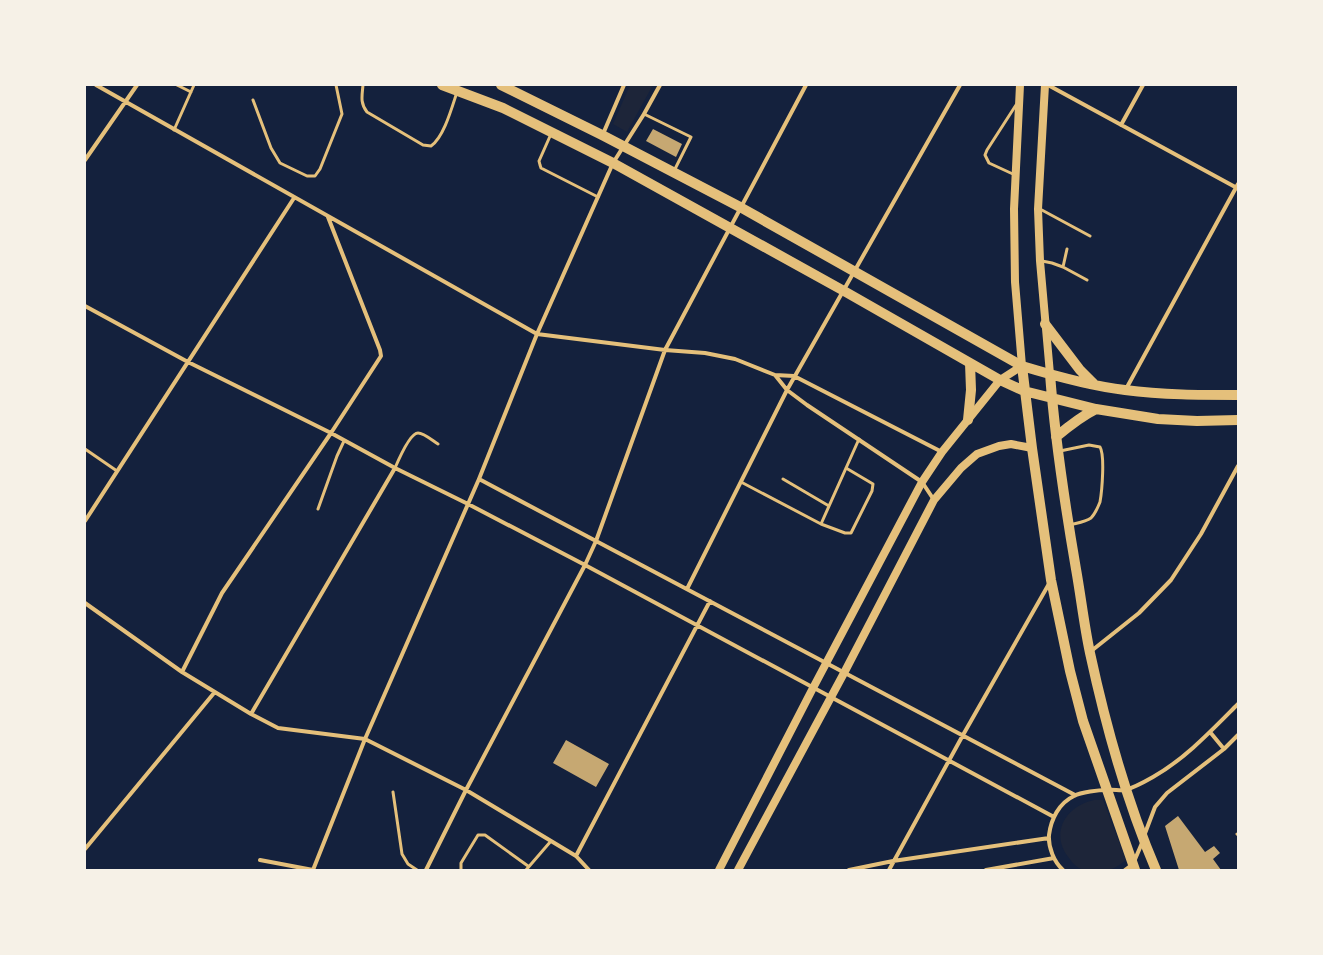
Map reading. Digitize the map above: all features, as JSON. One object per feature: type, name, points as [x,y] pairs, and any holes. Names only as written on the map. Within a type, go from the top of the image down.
[{"type":"main road","points":[[442,85],[503,108],[613,163],[730,227],[1000,380],[1024,391],[1096,409],[1158,418],[1197,421],[1238,420]]},
{"type":"main road","points":[[501,85],[515,88],[740,208],[855,271],[1022,366],[1095,385],[1125,390],[1172,394],[1238,395]]},
{"type":"main road","points":[[1020,85],[1015,175],[1015,282],[1024,391],[1032,448],[1051,580],[1070,671],[1083,721],[1131,868]]},
{"type":"main road","points":[[1046,85],[1038,208],[1045,324],[1058,452],[1090,652],[1104,714],[1126,790],[1143,840],[1156,870]]},
{"type":"main road","points":[[1045,324],[1076,365],[1095,385]]},
{"type":"main road","points":[[968,420],[972,390],[970,363]]},
{"type":"main road","points":[[720,870],[826,663],[922,482],[942,452],[1000,380],[1022,366]]},
{"type":"main road","points":[[1056,437],[1082,416],[1096,409]]},
{"type":"main road","points":[[738,870],[844,673],[934,500],[961,468],[977,454],[999,446],[1011,444],[1032,448]]},
{"type":"street","points":[[96,85],[537,334],[665,350],[705,353],[735,359],[776,375],[794,376],[942,452]]},
{"type":"street","points":[[85,160],[137,85]]},
{"type":"street","points":[[602,135],[624,85]]},
{"type":"street","points":[[260,860],[313,870],[365,739],[479,479],[537,334],[613,163],[644,114],[660,85]]},
{"type":"street","points":[[426,870],[466,790],[585,565],[596,541],[665,350],[806,85]]},
{"type":"street","points":[[687,589],[794,376],[844,291],[960,85]]},
{"type":"street","points":[[1046,85],[1237,186],[1125,390]]},
{"type":"street","points":[[1121,125],[1143,85]]},
{"type":"street","points":[[85,521],[294,198]]},
{"type":"street","points":[[182,672],[222,593],[331,433],[381,356],[380,350],[328,217]]},
{"type":"street","points":[[85,306],[188,362],[331,433],[395,468],[585,565],[1054,817]]},
{"type":"street","points":[[776,375],[787,390],[922,482],[934,500]]},
{"type":"street","points":[[1090,652],[1139,613],[1171,580],[1201,534],[1238,466]]},
{"type":"street","points":[[251,714],[395,468]]},
{"type":"street","points":[[479,479],[1075,795]]},
{"type":"street","points":[[889,870],[963,735],[1051,580]]},
{"type":"street","points":[[576,856],[710,601]]},
{"type":"street","points":[[85,603],[182,672],[214,693],[251,714],[278,728],[365,739],[466,790],[576,856],[589,870]]},
{"type":"street","points":[[85,849],[214,693]]},
{"type":"street","points":[[1064,870],[1054,858],[1050,848],[1049,838],[1050,827],[1061,806],[1075,795],[1106,790],[1126,790],[1153,776],[1176,761],[1210,732],[1238,704]]},
{"type":"street","points":[[1210,732],[1224,749]]},
{"type":"street","points":[[1131,868],[1155,807],[1163,798],[1238,736]]},
{"type":"street","points":[[849,870],[893,861],[1049,838]]},
{"type":"street","points":[[986,870],[1054,858]]},
{"type":"lane","points":[[178,85],[191,92]]},
{"type":"lane","points":[[174,130],[194,85]]},
{"type":"lane","points":[[253,100],[271,148],[280,163],[306,176],[315,176],[320,169],[342,114],[336,85]]},
{"type":"lane","points":[[363,85],[362,106],[367,112],[423,145],[431,146],[437,142],[458,90]]},
{"type":"lane","points":[[1015,175],[989,163],[986,155],[987,150],[1019,101]]},
{"type":"lane","points":[[644,114],[691,137],[673,173]]},
{"type":"lane","points":[[552,133],[539,161],[542,168],[598,197]]},
{"type":"lane","points":[[1038,208],[1090,236]]},
{"type":"lane","points":[[1063,267],[1067,249]]},
{"type":"lane","points":[[1040,261],[1063,267],[1087,280]]},
{"type":"lane","points":[[395,468],[401,454],[413,434],[421,434],[438,444]]},
{"type":"lane","points":[[318,509],[344,440]]},
{"type":"lane","points":[[821,524],[859,440]]},
{"type":"lane","points":[[1058,452],[1089,445],[1100,446],[1102,450],[1103,459],[1100,500],[1097,510],[1092,517],[1087,520],[1069,525]]},
{"type":"lane","points":[[85,449],[117,471]]},
{"type":"lane","points":[[741,482],[821,524],[846,533],[851,533],[872,491],[873,484],[846,468]]},
{"type":"lane","points":[[783,479],[829,506]]},
{"type":"lane","points":[[393,792],[402,854],[408,864],[417,870]]},
{"type":"lane","points":[[461,870],[462,863],[478,836],[481,835],[484,835],[528,866]]},
{"type":"lane","points":[[526,870],[551,841]]},
{"type":"shaded area","points":[[630,85],[653,85],[627,132],[613,124]]},
{"type":"shaded area","points":[[1094,800],[1103,800],[1126,860],[1112,869],[1083,870],[1070,860],[1063,849],[1061,830],[1069,814],[1075,808]]},
{"type":"building","points":[[653,129],[682,144],[676,157],[646,141]]},
{"type":"building","points":[[566,740],[609,764],[596,787],[553,763]]},
{"type":"building","points":[[1178,816],[1205,852],[1214,846],[1220,853],[1213,859],[1221,870],[1179,870],[1165,826]]}]
